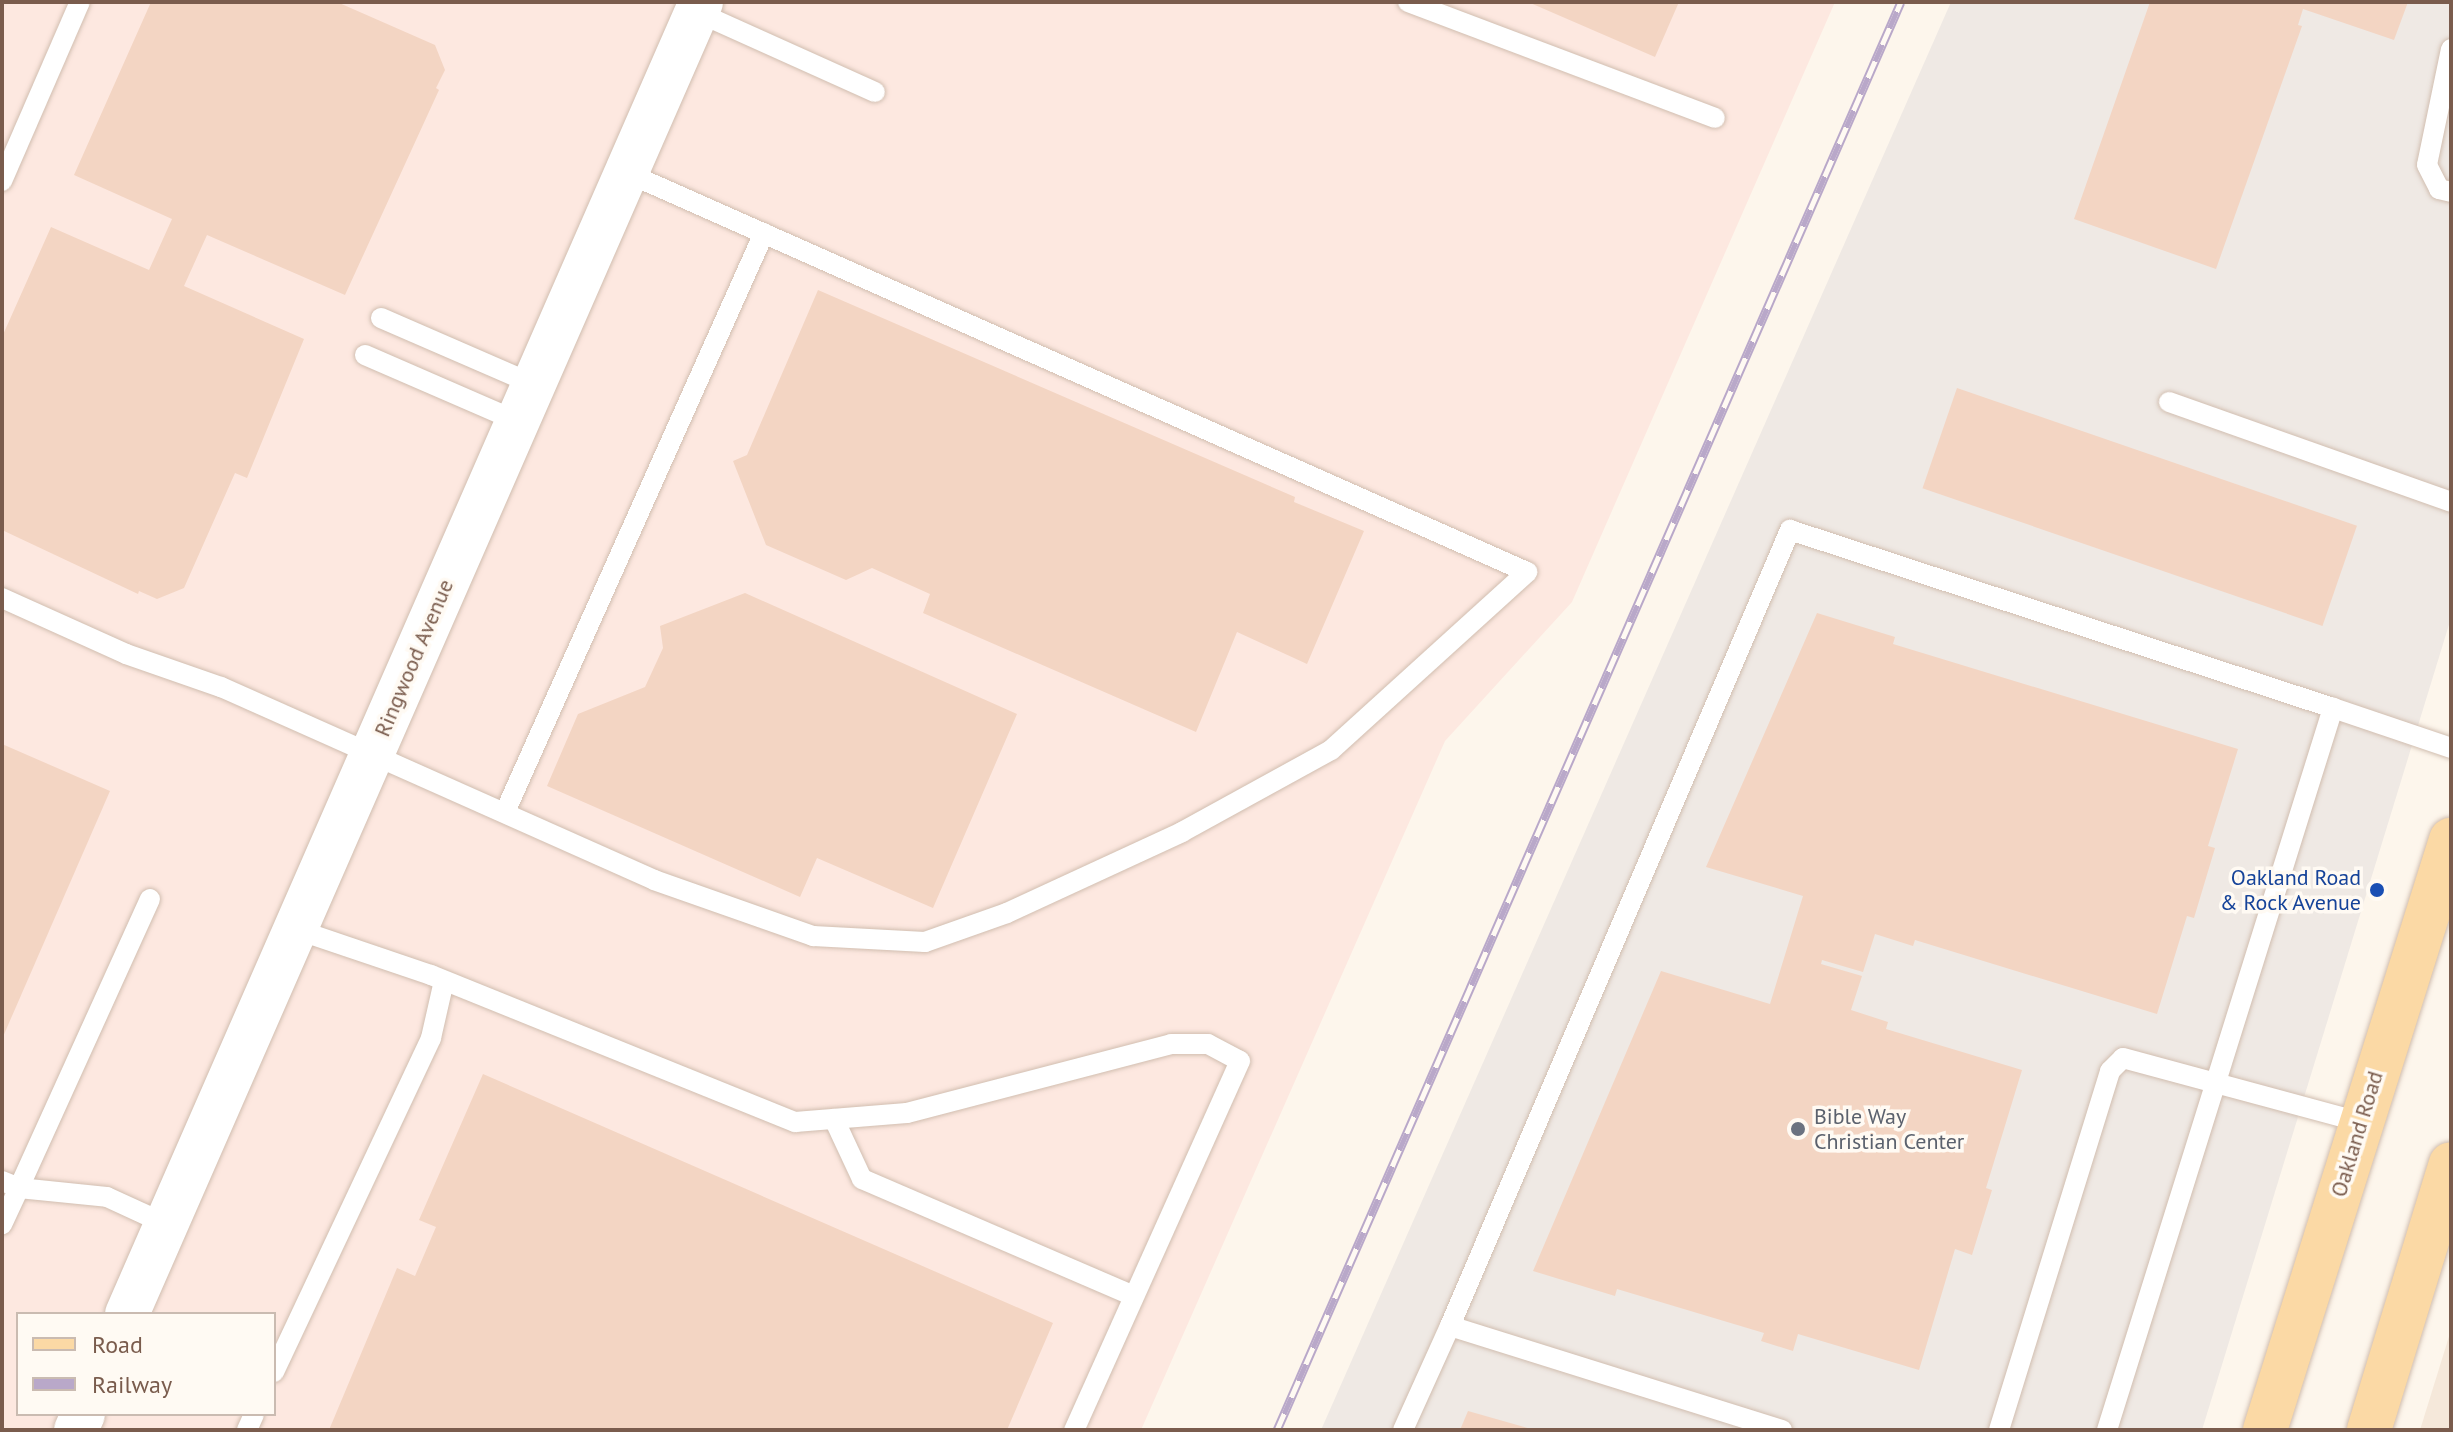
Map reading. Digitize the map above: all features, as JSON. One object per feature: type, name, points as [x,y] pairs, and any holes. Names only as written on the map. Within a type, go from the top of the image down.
[{"type":"main road","name":"Oakland Road","points":[[2265,1430],[2451,840]]},
{"type":"main road","points":[[2369,1430],[2451,1164]]},
{"type":"street","name":"Ringwood Avenue","points":[[128,1312],[699,7]]},
{"type":"lane","points":[[2,181],[80,2]]},
{"type":"lane","points":[[1408,2],[1715,118]]},
{"type":"lane","points":[[699,7],[875,92]]},
{"type":"lane","points":[[2451,49],[2427,165],[2439,189],[2451,192]]},
{"type":"lane","points":[[2,598],[126,654],[221,687],[654,880],[813,936],[925,942],[1007,913],[1182,832],[1331,750],[1527,572],[625,172]]},
{"type":"lane","points":[[505,812],[764,233]]},
{"type":"lane","points":[[381,318],[525,402]]},
{"type":"lane","points":[[365,355],[525,402]]},
{"type":"lane","points":[[2169,402],[2451,502]]},
{"type":"lane","points":[[1403,1430],[1790,530],[2451,748]]},
{"type":"lane","points":[[2107,1430],[2333,708]]},
{"type":"lane","points":[[2,1224],[10,1184],[150,899]]},
{"type":"lane","points":[[295,929],[444,981],[795,1122],[907,1113],[1171,1044],[1208,1044],[1240,1061],[1074,1430]]},
{"type":"lane","points":[[276,1368],[431,1038],[444,981]]},
{"type":"lane","points":[[1999,1430],[2110,1071],[2123,1058],[2361,1122]]},
{"type":"lane","points":[[834,1119],[862,1179],[1134,1296]]},
{"type":"lane","points":[[10,1184],[107,1197],[166,1224]]},
{"type":"lane","points":[[1450,1326],[1782,1430]]},
{"type":"shaded area","points":[[2,2],[1835,2],[1572,602],[1445,741],[1141,1430],[2,1430]]},
{"type":"shaded area","points":[[1951,2],[2451,2],[2451,618],[2202,1430],[1321,1430]]},
{"type":"shaded area","points":[[2451,1330],[2451,1430],[2420,1430]]},
{"type":"building","points":[[151,2],[337,2],[435,45],[445,70],[436,88],[439,90],[345,295],[207,235],[184,286],[304,339],[247,478],[235,473],[184,588],[157,599],[139,591],[138,594],[2,530],[2,337],[51,227],[149,270],[172,219],[74,175]]},
{"type":"building","points":[[1528,2],[1679,2],[1655,57]]},
{"type":"building","points":[[2150,2],[2408,2],[2394,40],[2303,9],[2298,25],[2302,26],[2216,269],[2074,219]]},
{"type":"building","points":[[818,290],[1295,497],[1294,502],[1364,531],[1307,664],[1237,632],[1196,732],[923,613],[930,594],[872,568],[846,580],[766,545],[733,461],[747,455]]},
{"type":"building","points":[[1957,388],[2357,526],[2322,626],[1922,488]]},
{"type":"building","points":[[745,593],[1017,714],[933,908],[817,858],[800,897],[547,786],[578,714],[645,687],[663,648],[660,626]]},
{"type":"building","points":[[1817,613],[1895,637],[1893,644],[2238,749],[2208,846],[2215,848],[2194,918],[2187,916],[2157,1014],[1915,940],[1913,946],[1875,934],[1863,972],[1822,960],[1821,964],[1862,976],[1851,1010],[1888,1022],[1886,1029],[2022,1070],[1986,1188],[1992,1190],[1972,1255],[1955,1249],[1919,1370],[1798,1334],[1793,1351],[1761,1341],[1764,1333],[1617,1289],[1615,1296],[1533,1271],[1661,971],[1770,1004],[1803,896],[1706,867]]},
{"type":"building","points":[[2,744],[110,791],[2,1039]]},
{"type":"building","points":[[483,1074],[1053,1323],[1007,1430],[329,1430],[397,1268],[415,1276],[436,1227],[419,1220]]},
{"type":"building","points":[[1468,1411],[1531,1429],[1531,1430],[1460,1430]]},
{"type":"railway","points":[[1277,1430],[1901,2]]},
{"type":"place","name":"Oakland Road & Rock Avenue","points":[[2377,890]]},
{"type":"place","name":"Bible Way Christian Center","points":[[1798,1129]]}]
